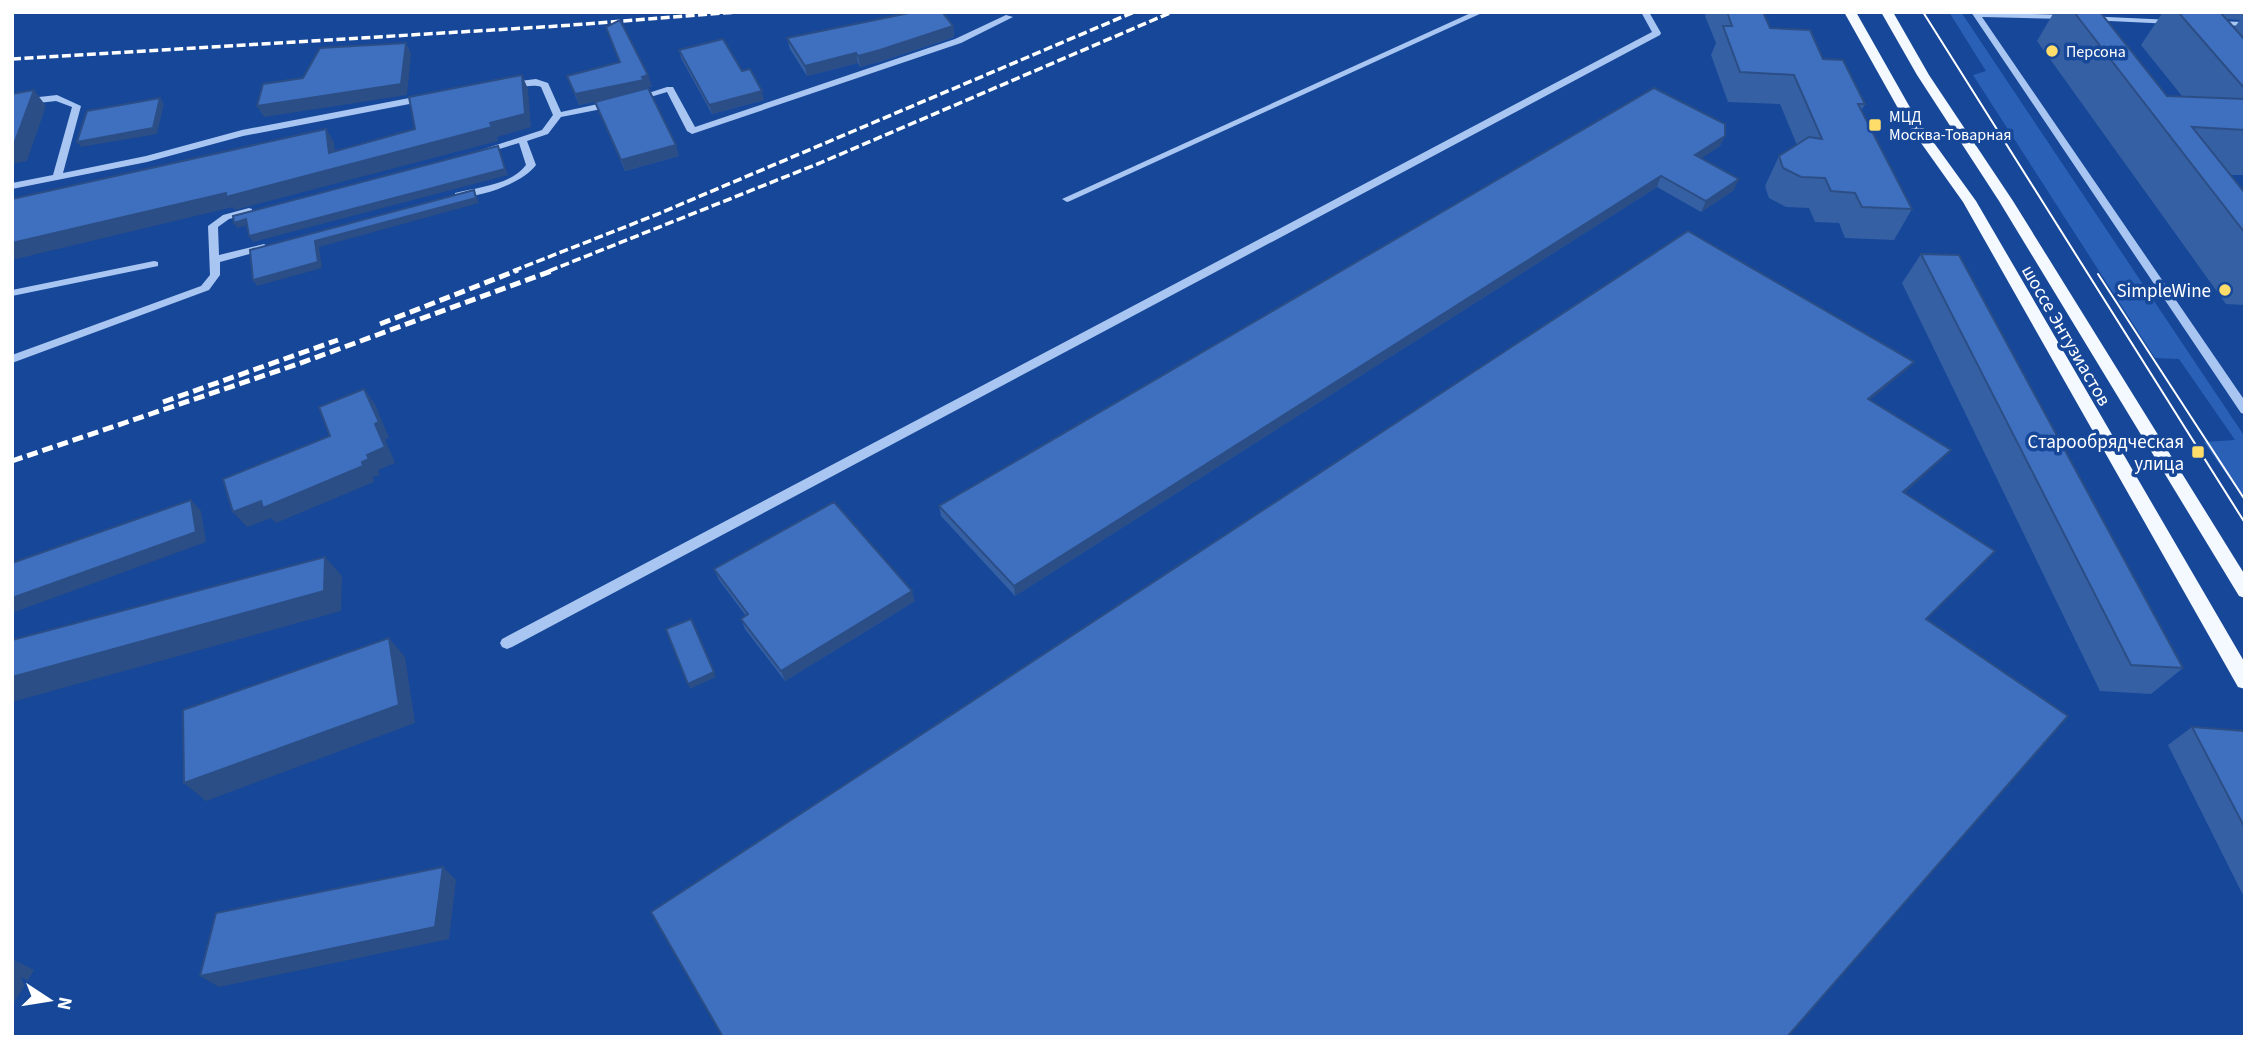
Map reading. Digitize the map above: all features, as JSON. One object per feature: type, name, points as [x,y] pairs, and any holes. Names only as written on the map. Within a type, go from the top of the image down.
[{"type":"main road","name":"шоссе Энтузиастов","points":[[1850,12],[1910,119],[1969,201],[2245,681]]},
{"type":"main road","name":"шоссе Энтузиастов","points":[[1887,12],[1923,75],[2006,201],[2245,591]]},
{"type":"street","points":[[1067,200],[1480,12]]},
{"type":"street","points":[[507,643],[1657,33],[1645,12]]},
{"type":"street","points":[[1976,13],[2071,18]]},
{"type":"street","points":[[1976,13],[2245,410]]},
{"type":"street","points":[[468,155],[545,132],[558,115],[583,112],[670,89],[692,131],[958,41],[1009,17]]},
{"type":"street","points":[[2085,18],[2178,22]]},
{"type":"street","points":[[2205,23],[2245,24]]},
{"type":"street","points":[[503,87],[530,83],[545,85],[558,115]]},
{"type":"street","points":[[12,186],[147,159],[242,133],[436,96]]},
{"type":"street","points":[[12,103],[57,98],[77,106],[57,177]]},
{"type":"street","points":[[447,198],[512,181],[525,174],[531,165],[522,141]]},
{"type":"street","points":[[12,359],[205,288],[214,279],[212,229],[215,223],[266,207]]},
{"type":"street","points":[[214,260],[279,243]]},
{"type":"street","points":[[12,293],[154,264]]},
{"type":"shaded area","points":[[1949,12],[1961,12],[2245,437],[2245,501],[2204,442],[2235,440],[2179,359],[2155,358],[1973,75],[1986,71]]},
{"type":"building","points":[[914,12],[942,12],[953,26],[858,56],[856,53],[805,66],[787,38]]},
{"type":"building","points":[[1727,12],[1763,12],[1770,28],[1810,30],[1823,59],[1843,60],[1865,104],[1858,104],[1912,209],[1862,207],[1855,193],[1831,191],[1825,178],[1801,177],[1783,168],[1779,156],[1809,137],[1822,139],[1794,75],[1740,72],[1723,26],[1732,26]]},
{"type":"building","points":[[2074,12],[2100,12],[2167,96],[2245,99],[2245,130],[2192,127],[2245,193],[2245,233]]},
{"type":"building","points":[[2178,12],[2220,12],[2245,40],[2245,89]]},
{"type":"building","points":[[620,20],[648,75],[642,77],[644,80],[575,94],[567,76],[620,62],[606,27]]},
{"type":"building","points":[[723,39],[742,71],[750,69],[762,91],[709,105],[679,50]]},
{"type":"building","points":[[406,43],[401,84],[257,106],[263,84],[303,78],[320,48]]},
{"type":"building","points":[[522,75],[525,114],[490,123],[492,127],[226,197],[226,193],[12,243],[12,199],[326,129],[329,153],[415,129],[409,97]]},
{"type":"building","points":[[648,88],[676,145],[621,160],[595,102]]},
{"type":"building","points":[[1654,88],[1725,124],[1725,136],[1695,155],[1739,179],[1706,201],[1661,176],[1014,586],[939,506]]},
{"type":"building","points":[[34,90],[14,144],[12,145],[12,94]]},
{"type":"building","points":[[160,98],[153,128],[77,142],[87,111]]},
{"type":"building","points":[[498,146],[505,169],[249,236],[246,219],[234,223],[233,216]]},
{"type":"building","points":[[474,190],[476,198],[315,241],[318,262],[253,280],[250,250]]},
{"type":"building","points":[[1688,231],[1914,362],[1868,399],[1951,450],[1903,492],[1995,551],[1926,619],[2068,716],[1787,1037],[723,1037],[651,912]]},
{"type":"building","points":[[1921,254],[1959,255],[2183,668],[2131,665]]},
{"type":"building","points":[[364,389],[379,422],[375,424],[385,447],[367,455],[369,459],[362,462],[363,466],[263,508],[261,501],[233,512],[223,479],[330,436],[319,407]]},
{"type":"building","points":[[191,500],[196,532],[12,598],[12,563]]},
{"type":"building","points":[[834,502],[912,591],[781,671],[741,619],[748,614],[714,569]]},
{"type":"building","points":[[325,557],[324,591],[12,677],[12,640]]},
{"type":"building","points":[[691,619],[714,672],[688,684],[666,629]]},
{"type":"building","points":[[389,638],[399,705],[184,783],[183,710]]},
{"type":"building","points":[[2192,727],[2245,731],[2245,828]]},
{"type":"building","points":[[443,867],[435,927],[200,976],[216,913]]},
{"type":"tram line","points":[[1923,12],[2245,523]]},
{"type":"tram line","points":[[2098,274],[2245,500]]},
{"type":"railway","points":[[12,59],[559,26],[737,12]]},
{"type":"railway","points":[[513,271],[658,214],[1134,12]]},
{"type":"railway","points":[[549,271],[820,163],[1172,12]]},
{"type":"railway","points":[[380,324],[518,270]]},
{"type":"railway","points":[[12,461],[298,364],[554,270]]},
{"type":"railway","points":[[163,402],[338,340]]},
{"type":"place","name":"Персона","points":[[2052,51]]},
{"type":"place","name":"МЦД Москва-Товарная","points":[[1875,125]]},
{"type":"place","name":"SimpleWine","points":[[2225,290]]},
{"type":"place","name":"Старообрядческая улица","points":[[2198,452]]}]
